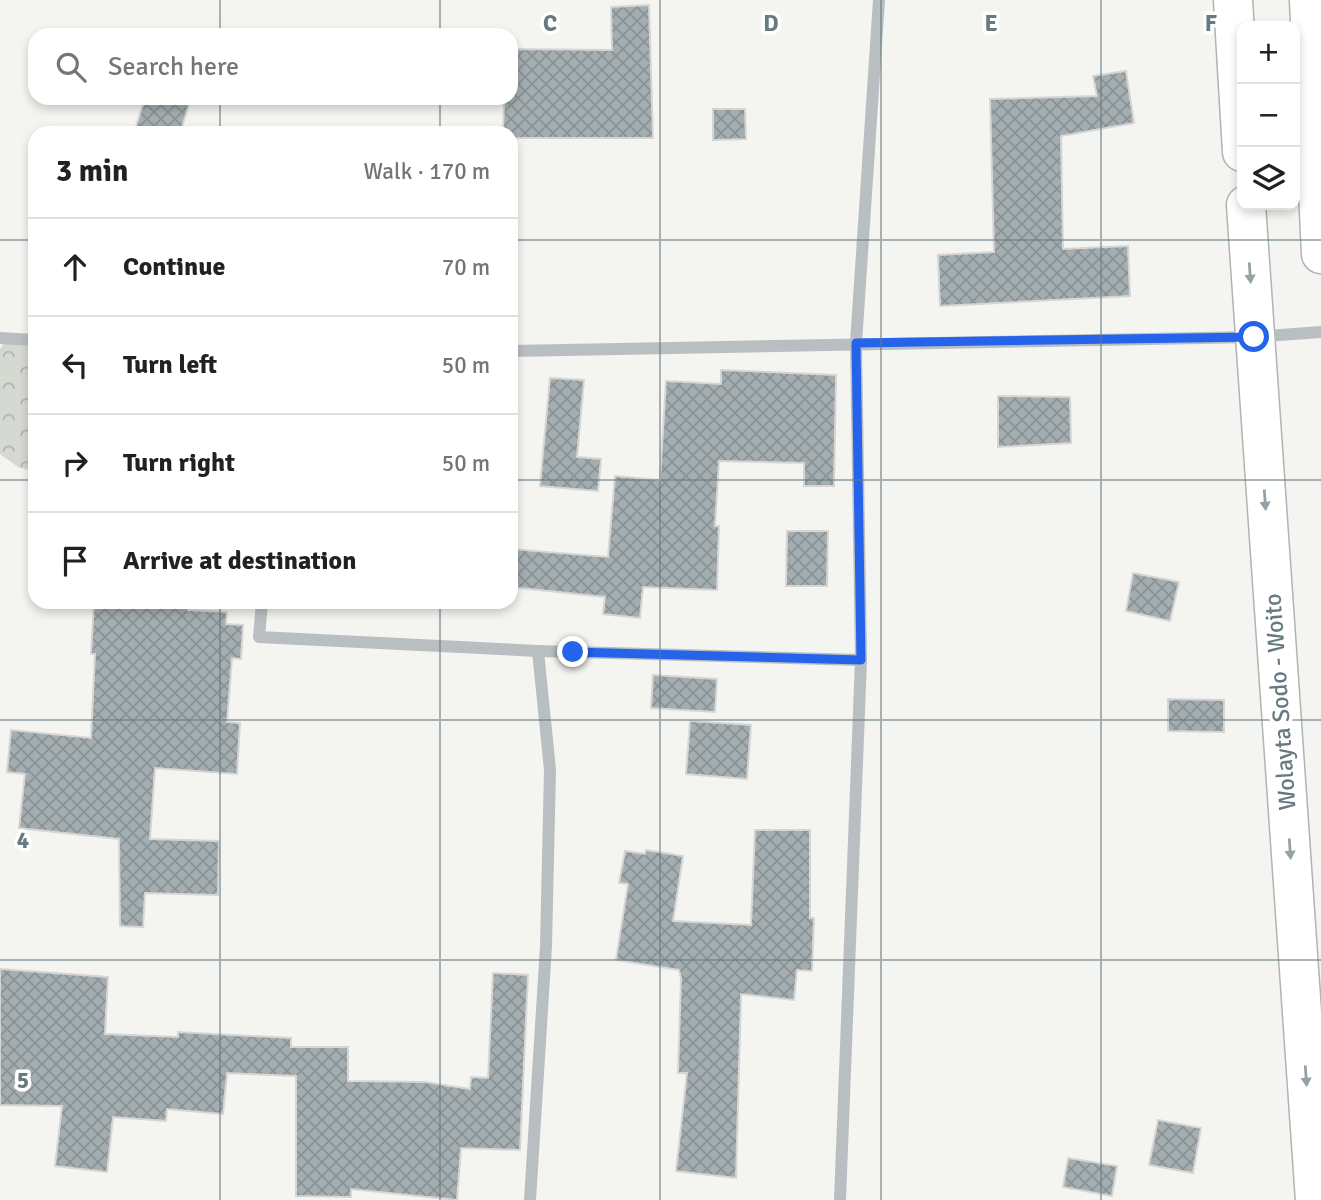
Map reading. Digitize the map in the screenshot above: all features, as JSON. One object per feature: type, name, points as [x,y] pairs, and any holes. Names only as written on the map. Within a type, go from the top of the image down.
[{"type":"highway","points":[[1233,0],[1242,147]]},
{"type":"highway","points":[[1310,0],[1321,254]]},
{"type":"highway","name":"Wolayta Sodo - Woito","points":[[1246,210],[1315,1200]]},
{"type":"street","points":[[839,1200],[861,660],[856,343],[879,0]]},
{"type":"street","points":[[518,351],[1254,337],[1321,332]]},
{"type":"street","points":[[0,338],[28,340]]},
{"type":"street","points":[[261,609],[259,638],[538,651],[861,660]]},
{"type":"street","points":[[530,1200],[547,946],[549,783],[538,651]]},
{"type":"green space","points":[[7,339],[28,343],[28,470],[18,467],[0,454],[0,349]]},
{"type":"building","points":[[649,5],[653,138],[518,138],[518,126],[503,126],[504,105],[518,105],[518,49],[612,50],[611,7]]},
{"type":"building","points":[[1126,71],[1134,123],[1061,136],[1063,249],[1128,246],[1130,296],[940,306],[938,255],[994,252],[990,99],[1097,96],[1093,76]]},
{"type":"building","points":[[143,105],[189,105],[182,126],[136,126]]},
{"type":"building","points":[[713,109],[745,109],[746,139],[713,140]]},
{"type":"building","points":[[721,370],[836,375],[834,486],[804,486],[804,463],[719,461],[715,526],[719,526],[717,590],[643,587],[640,618],[603,614],[605,597],[518,588],[518,550],[608,557],[615,476],[660,480],[666,381],[721,384]]},
{"type":"building","points":[[550,378],[584,380],[577,457],[601,459],[598,491],[540,486]]},
{"type":"building","points":[[998,396],[1070,397],[1071,443],[998,447]]},
{"type":"building","points":[[787,531],[828,531],[827,586],[786,586]]},
{"type":"building","points":[[1133,573],[1179,582],[1170,621],[1126,611]]},
{"type":"building","points":[[94,609],[188,609],[227,612],[226,624],[243,625],[241,659],[232,658],[227,722],[240,723],[237,774],[155,768],[150,839],[219,841],[218,895],[145,893],[143,927],[120,926],[119,839],[19,828],[25,774],[7,772],[11,730],[91,738],[95,654],[91,654]]},
{"type":"building","points":[[653,675],[717,679],[715,712],[651,708]]},
{"type":"building","points":[[1168,699],[1224,700],[1224,732],[1168,731]]},
{"type":"building","points":[[690,721],[751,725],[747,779],[686,774]]},
{"type":"building","points":[[755,830],[810,830],[810,918],[814,918],[812,971],[797,970],[794,1000],[741,994],[736,1178],[676,1171],[687,1073],[678,1073],[681,978],[679,970],[616,960],[628,884],[619,883],[625,851],[645,854],[646,850],[683,856],[673,921],[751,925]]},
{"type":"building","points":[[0,969],[108,977],[105,1034],[178,1037],[178,1032],[291,1038],[291,1047],[348,1047],[348,1081],[425,1082],[470,1089],[471,1077],[488,1078],[493,973],[528,975],[520,1150],[461,1148],[457,1200],[351,1189],[351,1197],[296,1196],[296,1076],[227,1073],[223,1114],[167,1109],[166,1121],[113,1117],[107,1172],[55,1166],[62,1106],[0,1105]]},
{"type":"building","points":[[1158,1120],[1201,1128],[1193,1173],[1149,1165]]},
{"type":"building","points":[[1068,1158],[1117,1166],[1112,1196],[1063,1187]]},
{"type":"route","points":[[573,652],[861,660],[856,343],[1254,337]]}]
